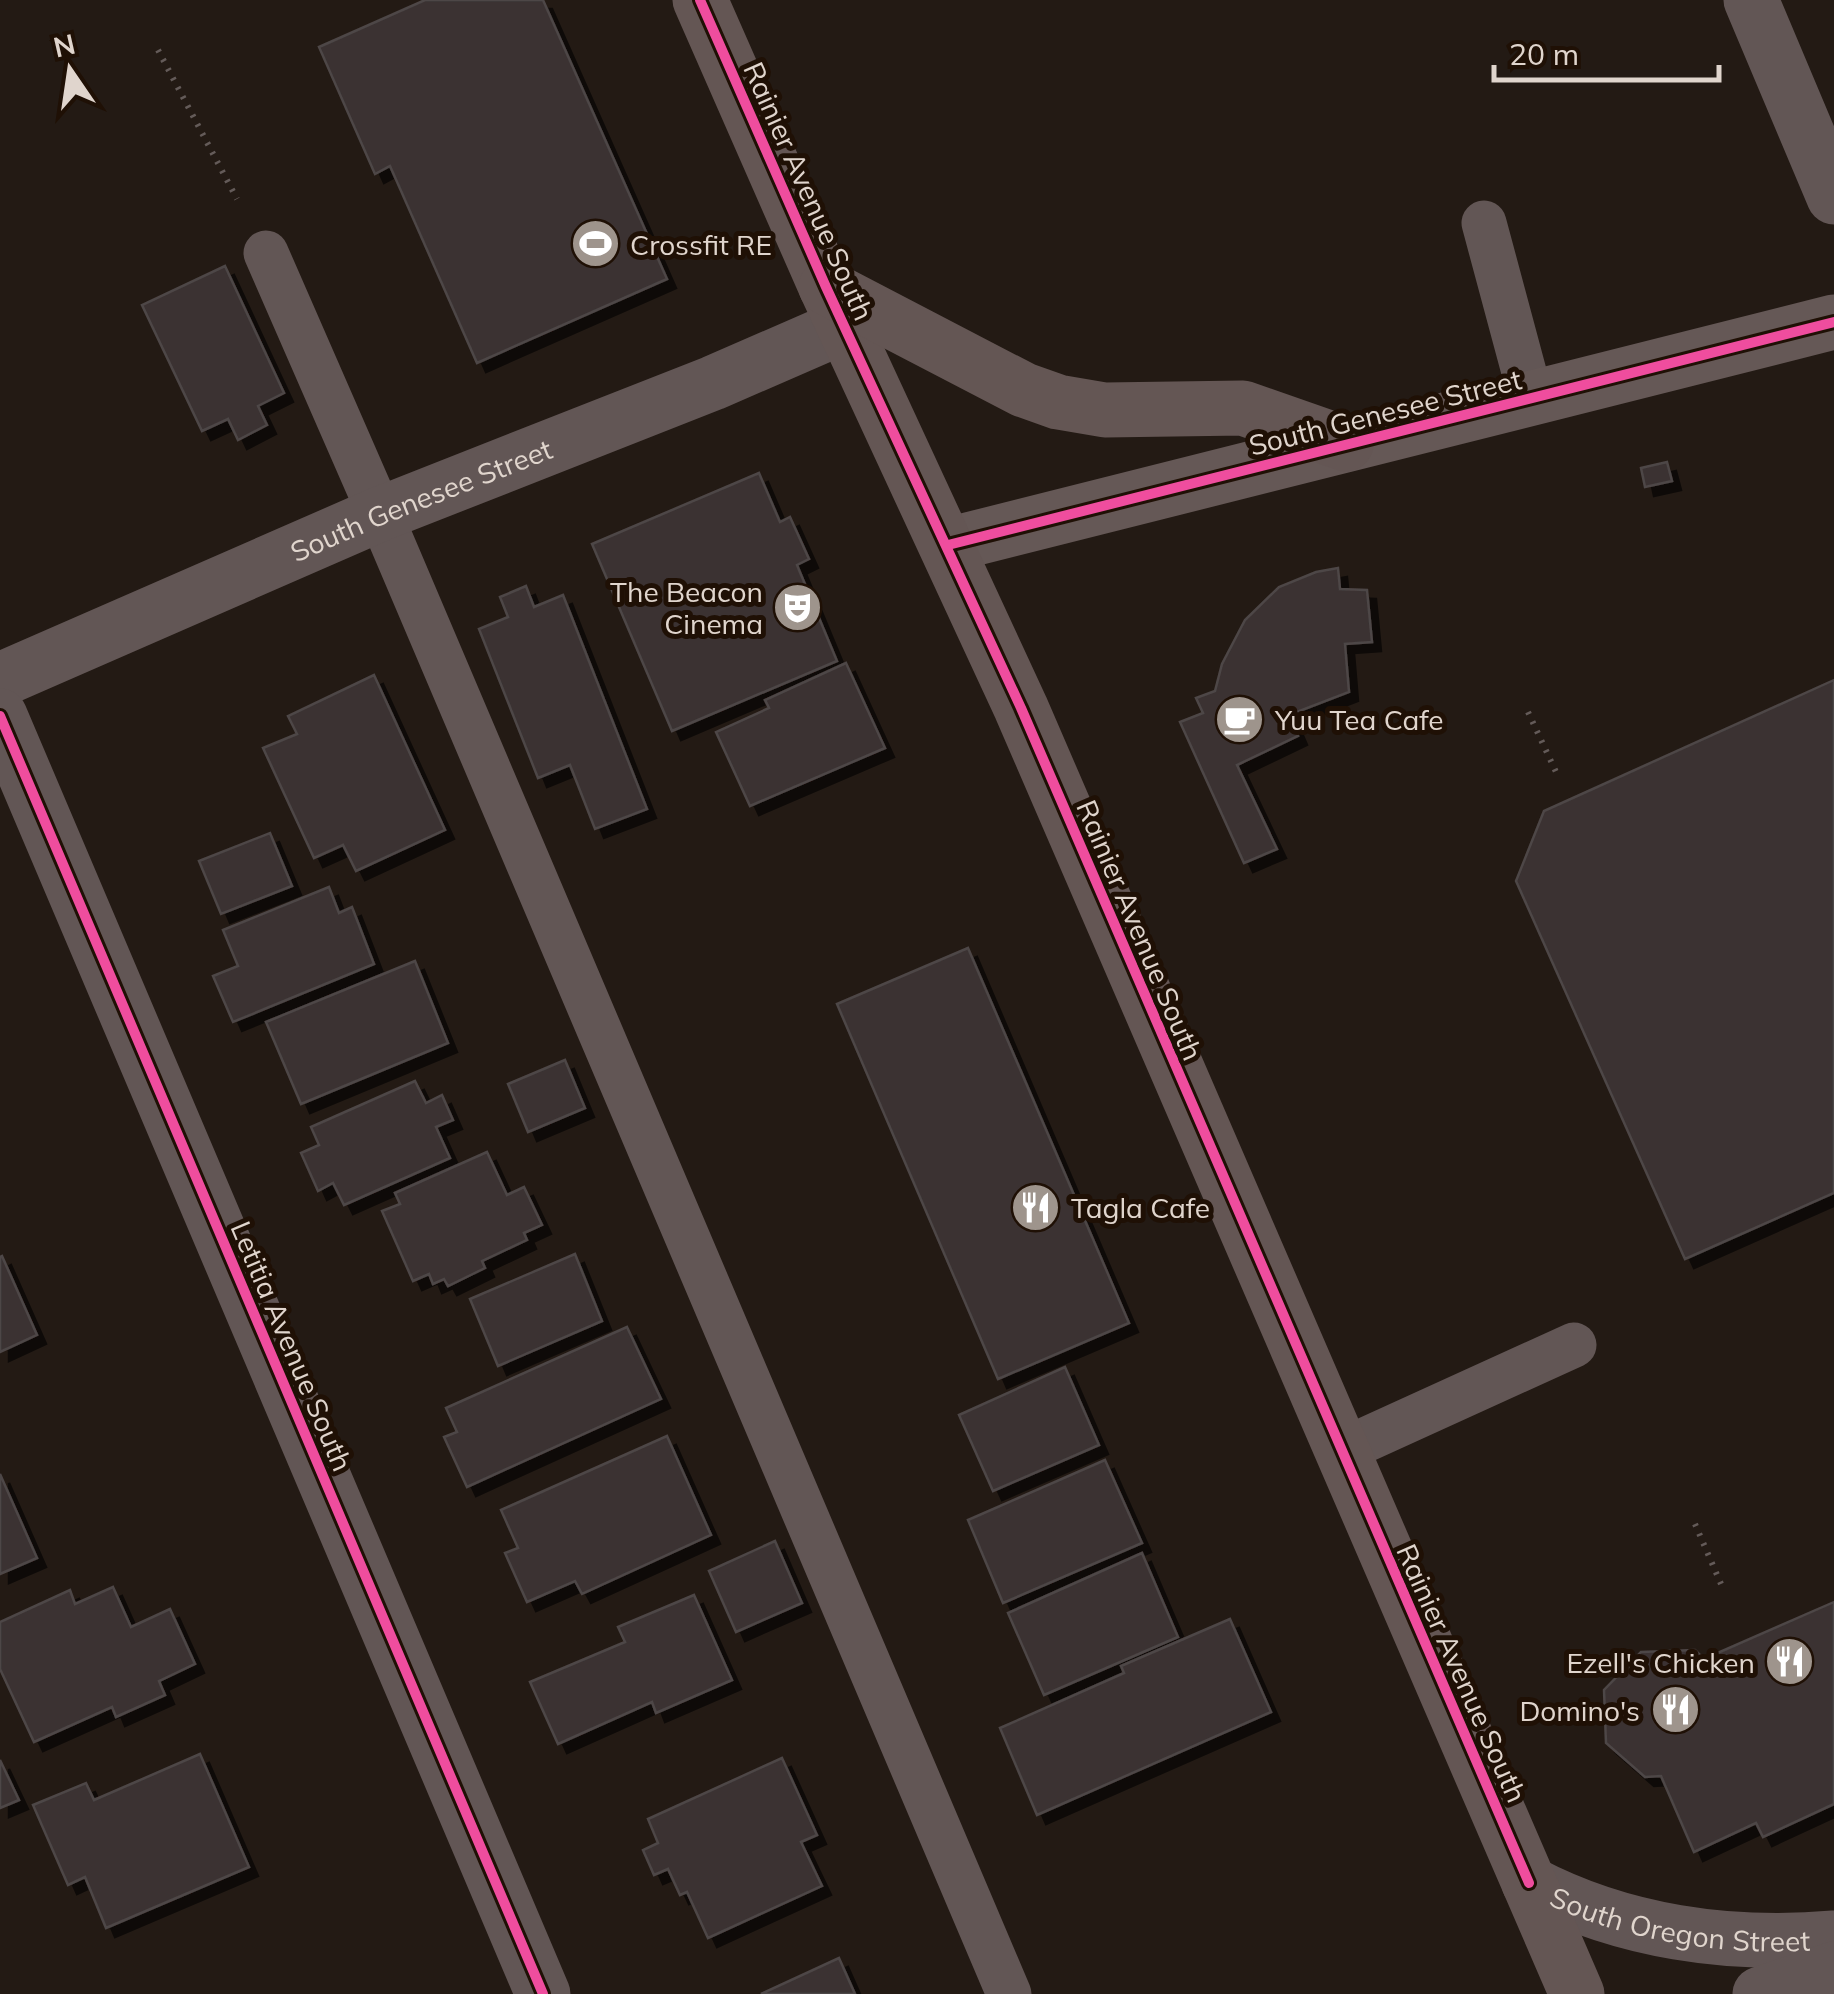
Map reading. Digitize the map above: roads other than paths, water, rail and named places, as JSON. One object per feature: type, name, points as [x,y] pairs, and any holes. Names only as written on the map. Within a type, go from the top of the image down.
[{"type":"main road","name":"Rainier Avenue South","points":[[700,0],[835,306],[1021,708],[1577,1994]]},
{"type":"main road","points":[[835,306],[1058,402],[1105,410],[1243,408],[1346,444]]},
{"type":"street","points":[[1751,0],[1834,197]]},
{"type":"street","name":"South Genesee Street","points":[[0,680],[380,514],[713,383],[835,306]]},
{"type":"street","name":"South Genesee Street","points":[[948,545],[1834,322]]},
{"type":"street","name":"Letitia Avenue South","points":[[0,716],[544,1994]]},
{"type":"street","name":"South Oregon Street","points":[[1529,1883],[1573,1906],[1656,1931],[1744,1939],[1834,1938]]},
{"type":"street","name":"South Oregon Street","points":[[1760,1994],[1834,1969]]},
{"type":"lane","points":[[1484,223],[1531,398]]},
{"type":"lane","points":[[266,253],[1009,1994]]},
{"type":"lane","points":[[1340,1451],[1574,1345]]},
{"type":"place","name":"Crossfit RE","points":[[595,244]]},
{"type":"place","name":"The Beacon Cinema","points":[[798,607]]},
{"type":"place","name":"Yuu Tea Cafe","points":[[1240,719]]},
{"type":"place","name":"Tagla Cafe","points":[[1036,1207]]},
{"type":"place","name":"Ezell's Chicken","points":[[1790,1662]]},
{"type":"place","name":"Domino's","points":[[1675,1710]]}]
